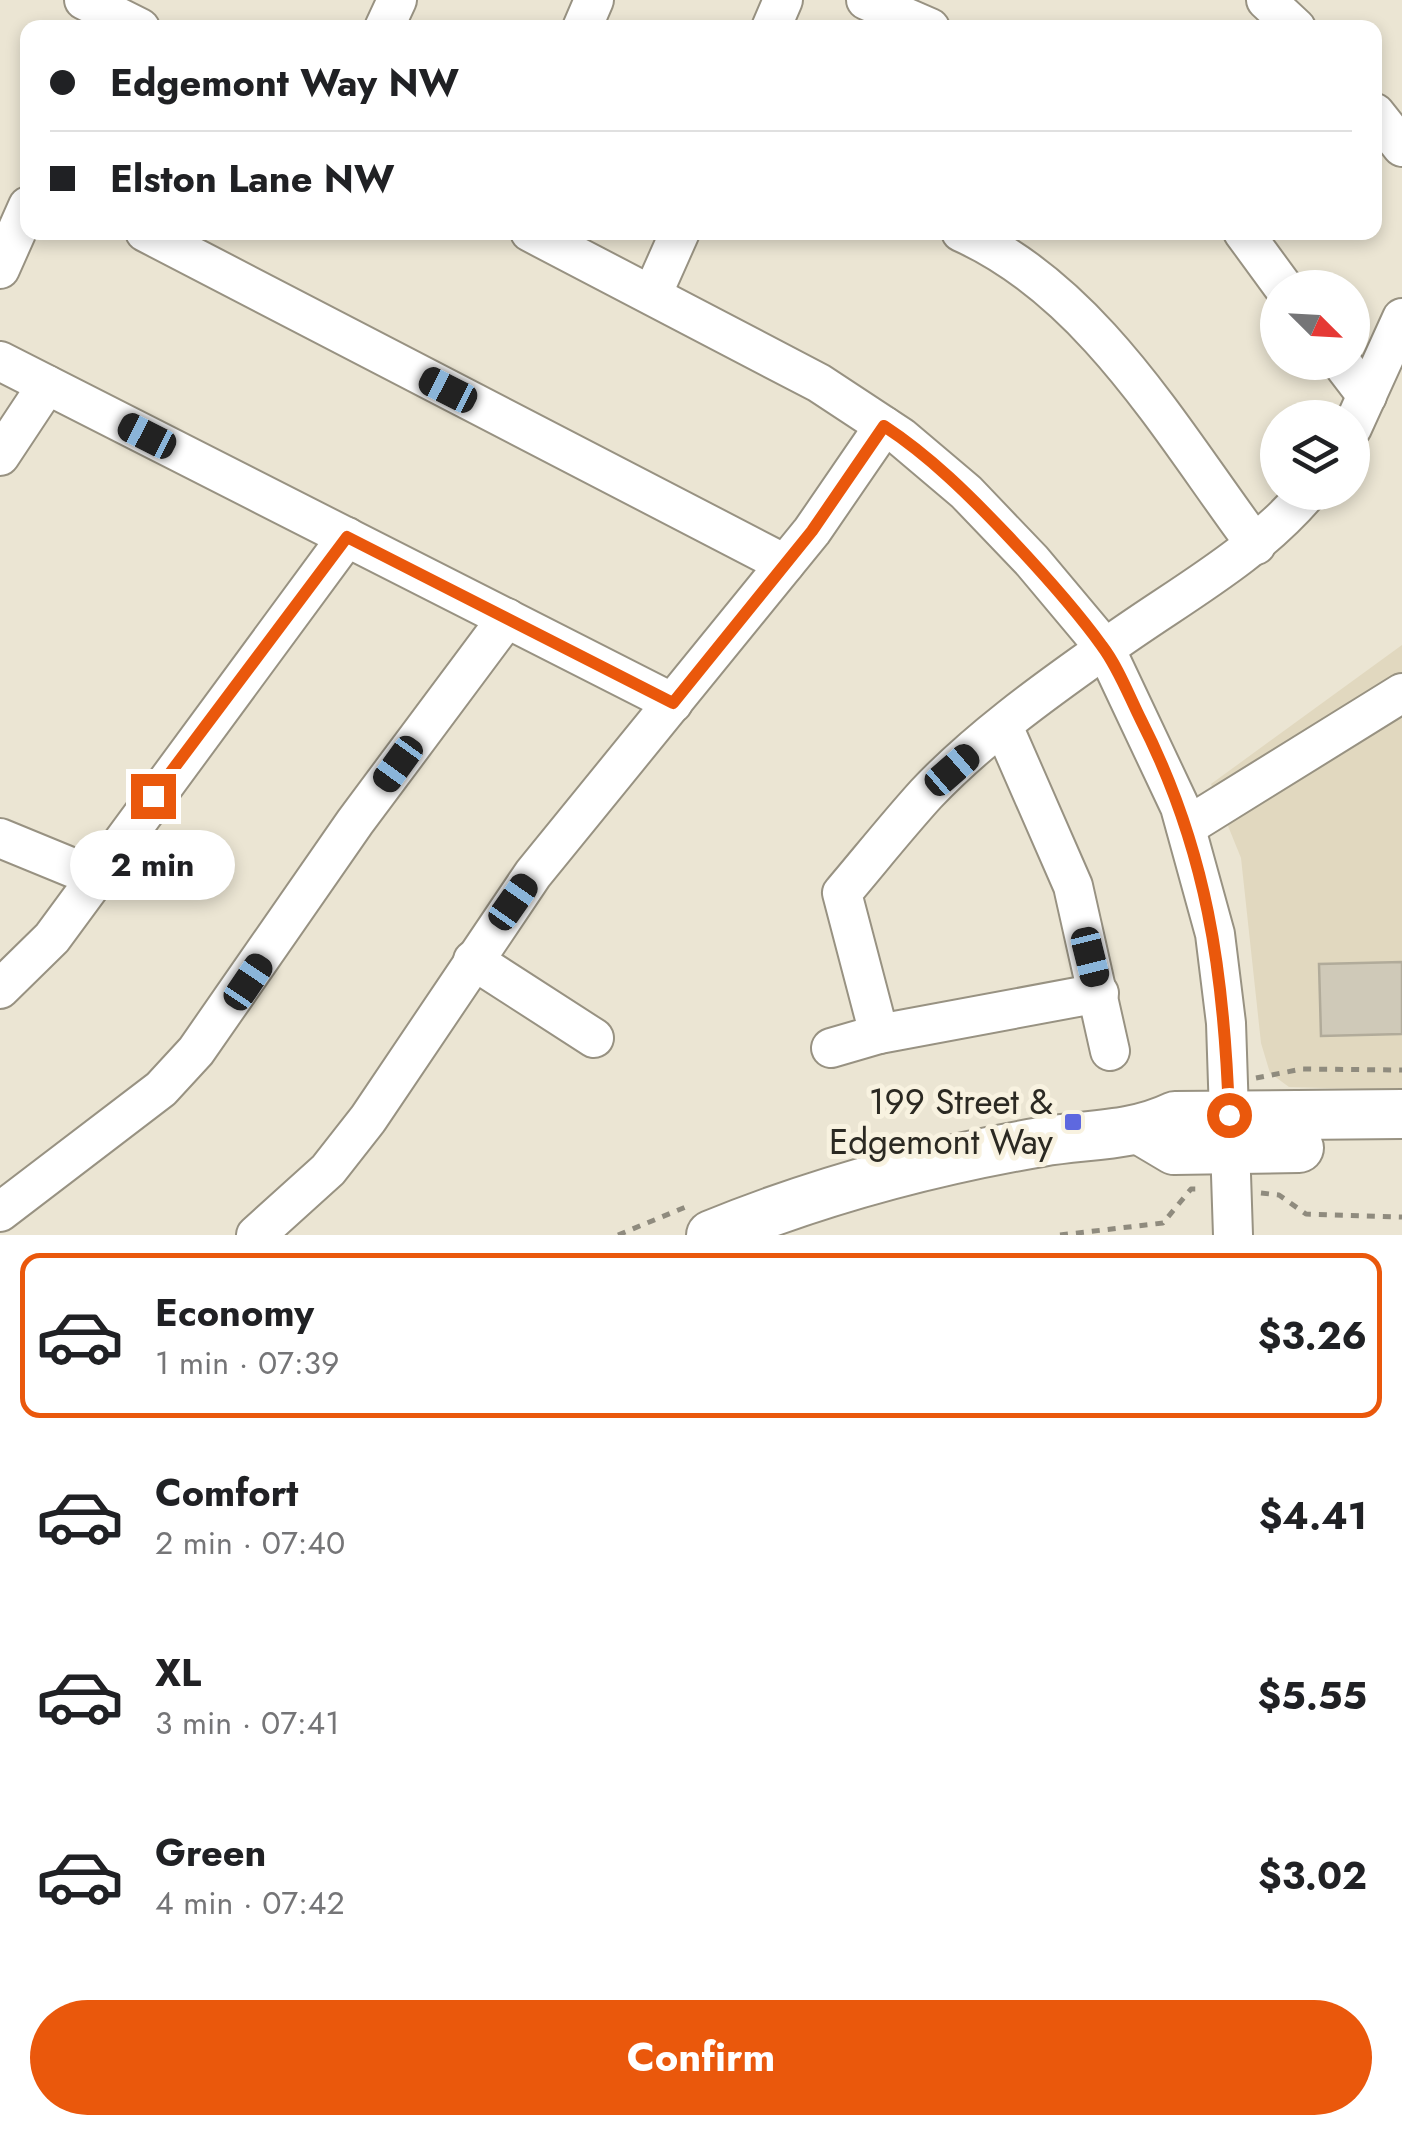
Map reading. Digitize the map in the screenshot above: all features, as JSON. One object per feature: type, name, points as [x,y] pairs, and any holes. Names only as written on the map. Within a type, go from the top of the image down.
[{"type":"main road","points":[[1230,1151],[1402,1114]]},
{"type":"main road","points":[[711,1235],[839,1191],[1042,1142],[1142,1132],[1174,1150],[1402,1146]]},
{"type":"street","points":[[866,0],[912,20]]},
{"type":"street","points":[[1266,0],[1287,20]]},
{"type":"street","points":[[1382,122],[1402,147]]},
{"type":"street","points":[[0,269],[20,224]]},
{"type":"street","points":[[159,240],[785,564]]},
{"type":"street","points":[[545,240],[819,383],[884,426],[966,492],[1032,561],[1104,648],[1160,758],[1200,868],[1223,985],[1233,1235]]},
{"type":"street","points":[[652,295],[676,240]]},
{"type":"street","points":[[979,240],[1088,323],[1256,545]]},
{"type":"street","points":[[1249,240],[1271,270]]},
{"type":"street","points":[[1365,400],[1402,318]]},
{"type":"street","points":[[0,361],[673,703]]},
{"type":"street","points":[[0,456],[47,385]]},
{"type":"street","points":[[256,1235],[328,1170],[368,1119],[533,874],[785,564],[884,426]]},
{"type":"street","points":[[878,1034],[842,893],[928,793],[1003,726],[1104,648],[1256,545],[1290,510]]},
{"type":"street","points":[[0,989],[52,938],[347,537]]},
{"type":"street","points":[[0,1212],[161,1089],[196,1051],[355,822],[507,618]]},
{"type":"street","points":[[1186,826],[1402,693]]},
{"type":"street","points":[[1003,726],[1074,886],[1110,1050]]},
{"type":"street","points":[[0,838],[95,878]]},
{"type":"street","points":[[474,960],[594,1038]]},
{"type":"street","points":[[831,1048],[878,1034],[1099,992]]},
{"type":"path","points":[[1060,1235],[1163,1223],[1230,1151],[1306,1214],[1402,1218]]},
{"type":"shaded area","points":[[1402,645],[1402,1090],[1289,1087],[1270,1073],[1261,1043],[1241,858],[1211,784]]},
{"type":"building","points":[[1402,962],[1402,1034],[1321,1036],[1319,964]]},
{"type":"place","name":"199 Street & Edgemont Way","points":[[1073,1122]]},
{"type":"route","points":[[153,796],[347,537],[673,703],[812,531],[884,426],[966,492],[1032,561],[1104,648],[1160,758],[1200,868],[1214,934],[1223,985],[1229,1115]]}]
